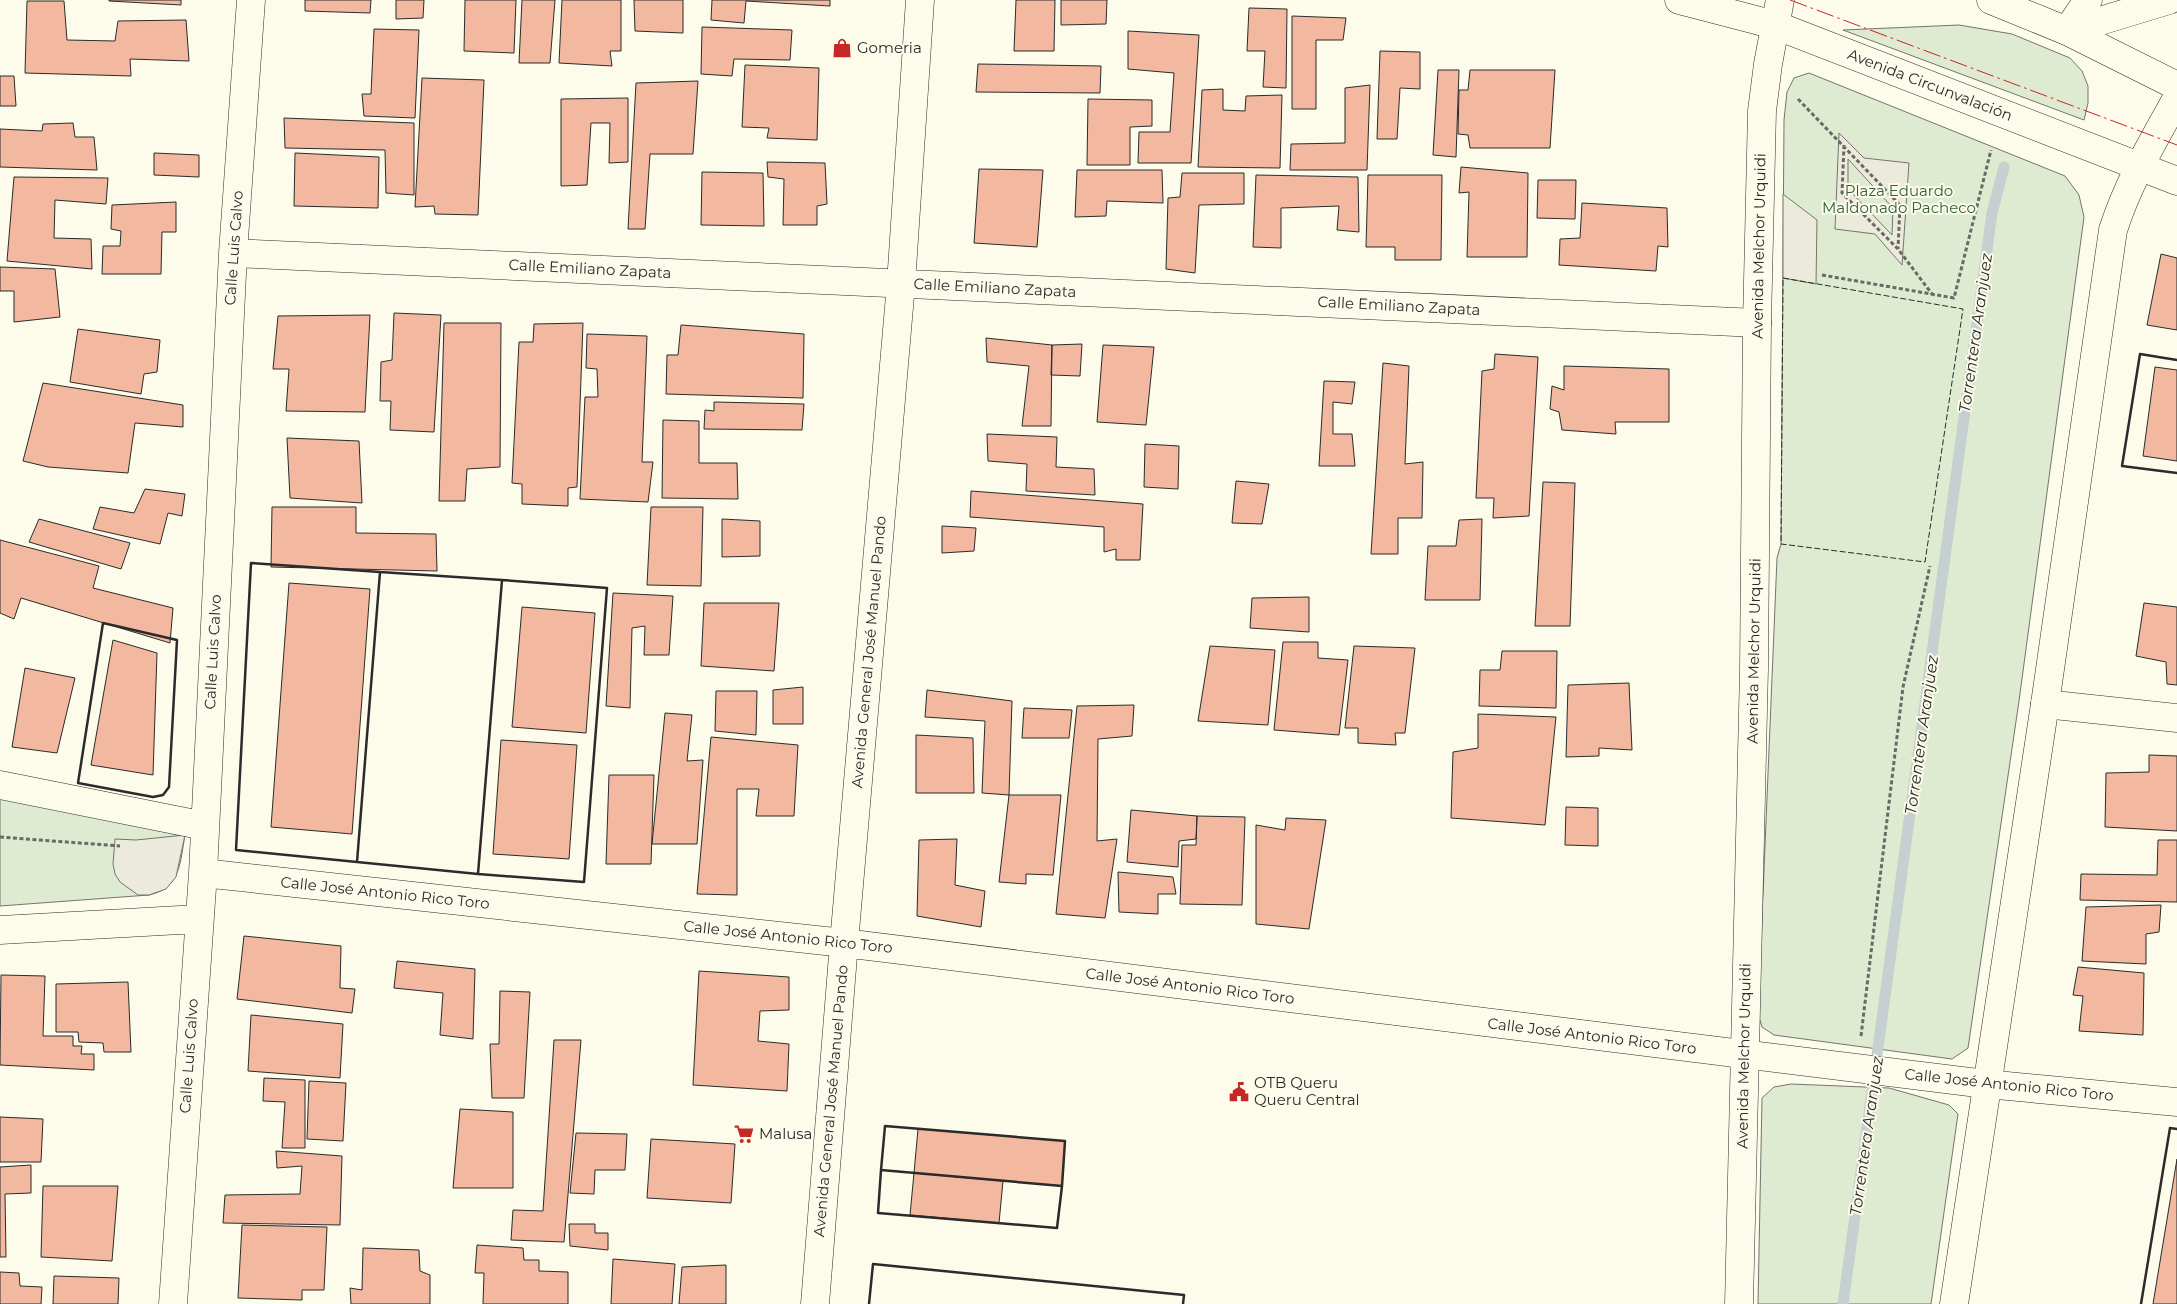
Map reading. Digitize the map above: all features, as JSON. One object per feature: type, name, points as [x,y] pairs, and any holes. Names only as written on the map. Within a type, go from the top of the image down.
[{"type":"main road","name":"Calle Luis Calvo","points":[[174,1304],[205,826],[233,253],[252,0]]},
{"type":"main road","name":"Avenida General José Manuel Pando","points":[[815,1304],[901,284],[920,0]]},
{"type":"main road","name":"Avenida Circunvalación","points":[[1679,0],[1778,13],[2177,181]]},
{"type":"main road","points":[[1990,0],[2067,31],[2177,86]]},
{"type":"main road","points":[[2067,31],[2088,0]]},
{"type":"main road","points":[[2067,31],[2169,0]]},
{"type":"main road","name":"Avenida Melchor Urquidi","points":[[1739,1304],[1754,669],[1757,323],[1762,112],[1768,64],[1778,13]]},
{"type":"main road","points":[[1954,1304],[2045,704],[2113,230],[2123,200],[2139,166],[2177,98]]},
{"type":"main road","name":"Calle Emiliano Zapata","points":[[233,253],[1757,323]]},
{"type":"main road","points":[[2045,704],[2177,718]]},
{"type":"main road","points":[[0,785],[205,826]]},
{"type":"main road","name":"Calle José Antonio Rico Toro","points":[[202,873],[844,943],[1872,1071],[2177,1102]]},
{"type":"main road","points":[[0,930],[198,919]]},
{"type":"path","points":[[1793,94],[1900,205],[1898,249]]},
{"type":"path","points":[[1844,145],[1842,193],[1898,249],[1932,294]]},
{"type":"path","points":[[1822,275],[1954,298],[1990,150]]},
{"type":"path","points":[[1861,1041],[1903,687],[1930,566]]},
{"type":"path","points":[[0,837],[124,846]]},
{"type":"green space","points":[[1959,25],[2012,34],[2070,58],[2082,71],[2088,86],[2088,103],[2084,120],[1843,30]]},
{"type":"green space","name":"Plaza Eduardo Maldonado Pacheco","points":[[1809,73],[2065,176],[2079,195],[2084,217],[2019,701],[1968,1048],[1952,1059],[1774,1035],[1762,1027],[1758,1014],[1777,558],[1781,544],[1784,120],[1787,92],[1794,78]]},
{"type":"green space","points":[[0,797],[185,835],[177,872],[173,880],[160,892],[149,895],[0,906]]},
{"type":"green space","points":[[1791,1084],[1889,1088],[1949,1105],[1958,1114],[1931,1304],[1758,1304],[1762,1098],[1774,1087]]},
{"type":"shaded area","points":[[1839,133],[1864,158],[1909,163],[1902,265],[1875,234],[1835,229]],"holes":[[[1848,159],[1893,208],[1892,235],[1848,189]]]},
{"type":"shaded area","points":[[1783,194],[1817,220],[1816,284],[1783,278]]},
{"type":"shaded area","points":[[185,835],[176,877],[166,889],[149,895],[138,895],[120,882],[115,874],[113,864],[115,839],[136,840]]},
{"type":"building","points":[[181,0],[181,5],[109,1]]},
{"type":"building","points":[[305,0],[371,0],[370,13],[305,11]]},
{"type":"building","points":[[396,0],[424,0],[423,18],[396,19]]},
{"type":"building","points":[[465,0],[516,0],[514,53],[464,51]]},
{"type":"building","points":[[522,0],[555,0],[550,63],[519,63]]},
{"type":"building","points":[[562,0],[621,0],[621,51],[610,51],[612,66],[559,63]]},
{"type":"building","points":[[634,0],[683,0],[683,33],[635,31]]},
{"type":"building","points":[[712,0],[830,0],[830,6],[746,1],[744,23],[711,20]]},
{"type":"building","points":[[1016,0],[1055,0],[1054,51],[1014,51]]},
{"type":"building","points":[[1061,0],[1107,0],[1106,24],[1061,25]]},
{"type":"building","points":[[27,1],[64,1],[67,40],[115,41],[118,21],[186,20],[189,61],[130,59],[131,76],[25,73]]},
{"type":"building","points":[[1249,8],[1287,9],[1286,88],[1263,87],[1265,51],[1247,51]]},
{"type":"building","points":[[1292,16],[1346,18],[1343,40],[1316,40],[1316,109],[1292,109]]},
{"type":"building","points":[[702,27],[792,30],[790,60],[734,59],[732,76],[701,74]]},
{"type":"building","points":[[374,29],[419,30],[415,118],[364,116],[362,94],[371,94]]},
{"type":"building","points":[[1128,31],[1199,35],[1191,163],[1138,163],[1139,132],[1170,132],[1174,73],[1128,69]]},
{"type":"building","points":[[1380,51],[1420,52],[1420,89],[1400,88],[1397,139],[1377,139]]},
{"type":"building","points":[[978,64],[1101,66],[1100,93],[976,92]]},
{"type":"building","points":[[745,65],[819,68],[817,140],[767,138],[769,128],[742,127]]},
{"type":"building","points":[[1438,70],[1459,70],[1456,157],[1433,155]]},
{"type":"building","points":[[1470,70],[1555,70],[1550,148],[1470,148],[1468,135],[1458,134],[1459,90],[1468,90]]},
{"type":"building","points":[[0,76],[14,76],[16,106],[0,106]]},
{"type":"building","points":[[422,78],[484,80],[478,215],[435,214],[434,206],[415,207]]},
{"type":"building","points":[[698,81],[693,154],[650,154],[645,229],[628,229],[636,83]]},
{"type":"building","points":[[1370,85],[1367,170],[1290,170],[1291,144],[1345,143],[1345,88]]},
{"type":"building","points":[[1223,89],[1223,110],[1245,111],[1246,96],[1282,95],[1280,168],[1198,167],[1202,90]]},
{"type":"building","points":[[628,98],[628,162],[609,163],[610,123],[591,123],[587,185],[561,186],[561,99]]},
{"type":"building","points":[[1088,99],[1152,100],[1152,126],[1130,127],[1130,165],[1087,165]]},
{"type":"building","points":[[284,118],[414,123],[414,195],[386,193],[385,150],[285,148]]},
{"type":"building","points":[[73,123],[75,137],[94,137],[97,170],[0,167],[0,129],[42,131],[43,124]]},
{"type":"building","points":[[154,153],[199,155],[199,177],[154,175]]},
{"type":"building","points":[[295,153],[379,157],[378,208],[294,206]]},
{"type":"building","points":[[767,162],[825,163],[827,204],[817,206],[817,225],[783,225],[784,179],[768,177]]},
{"type":"building","points":[[1461,167],[1528,173],[1527,257],[1467,257],[1469,192],[1459,193]]},
{"type":"building","points":[[979,169],[1043,170],[1037,247],[974,243]]},
{"type":"building","points":[[1077,170],[1162,170],[1163,203],[1107,201],[1106,216],[1075,217]]},
{"type":"building","points":[[702,172],[763,173],[764,226],[701,225]]},
{"type":"building","points":[[1182,173],[1244,173],[1244,204],[1199,205],[1195,273],[1166,269],[1168,198],[1180,197]]},
{"type":"building","points":[[1256,175],[1358,177],[1359,232],[1337,230],[1339,206],[1281,208],[1281,248],[1253,247]]},
{"type":"building","points":[[1368,175],[1442,175],[1441,260],[1395,260],[1395,247],[1366,247]]},
{"type":"building","points":[[14,177],[108,178],[106,204],[55,200],[54,238],[91,239],[92,269],[7,261]]},
{"type":"building","points":[[1538,180],[1576,180],[1575,219],[1537,218]]},
{"type":"building","points":[[176,202],[176,232],[162,232],[161,274],[102,274],[103,246],[120,246],[121,231],[111,229],[112,205]]},
{"type":"building","points":[[1582,203],[1667,208],[1668,247],[1658,246],[1656,271],[1559,265],[1560,239],[1580,238]]},
{"type":"building","points":[[2161,254],[2177,258],[2177,330],[2147,325]]},
{"type":"building","points":[[0,267],[55,269],[60,317],[14,322],[14,291],[0,291]]},
{"type":"building","points":[[394,313],[441,315],[434,432],[390,430],[391,401],[380,401],[381,362],[392,360]]},
{"type":"building","points":[[370,315],[365,412],[286,411],[289,369],[273,369],[278,316]]},
{"type":"building","points":[[444,323],[501,323],[500,467],[467,469],[465,501],[439,501]]},
{"type":"building","points":[[583,323],[577,487],[568,488],[568,506],[522,504],[522,484],[512,483],[519,342],[533,342],[534,324]]},
{"type":"building","points":[[681,325],[804,334],[803,398],[666,394],[667,355],[678,355]]},
{"type":"building","points":[[78,329],[160,340],[157,372],[144,374],[141,394],[70,382]]},
{"type":"building","points":[[587,334],[647,336],[642,462],[653,462],[648,502],[580,499],[585,397],[598,397],[597,369],[586,368]]},
{"type":"building","points":[[986,338],[1052,345],[1051,426],[1022,426],[1029,366],[987,362]]},
{"type":"building","points":[[1082,344],[1080,376],[1051,375],[1052,345]]},
{"type":"building","points":[[1103,345],[1154,347],[1146,425],[1097,422]]},
{"type":"building","points":[[1495,354],[1538,357],[1529,516],[1493,518],[1494,498],[1476,498],[1482,371],[1494,369]]},
{"type":"building","points":[[1383,363],[1409,366],[1405,464],[1423,462],[1422,518],[1398,518],[1398,554],[1371,554]]},
{"type":"building","points":[[1564,366],[1669,369],[1669,422],[1615,422],[1616,434],[1562,430],[1559,412],[1550,409],[1552,386],[1564,390]]},
{"type":"building","points":[[2155,367],[2177,370],[2177,461],[2143,456]]},
{"type":"building","points":[[1324,381],[1355,382],[1352,404],[1333,402],[1333,434],[1352,434],[1355,466],[1319,466]]},
{"type":"building","points":[[43,383],[183,405],[183,427],[135,423],[128,473],[48,467],[23,461]]},
{"type":"building","points":[[714,402],[804,404],[802,430],[704,429],[705,410],[714,411]]},
{"type":"building","points":[[663,420],[699,421],[699,463],[737,463],[738,499],[662,498]]},
{"type":"building","points":[[987,434],[1057,437],[1056,467],[1094,469],[1095,495],[1026,491],[1027,464],[988,461]]},
{"type":"building","points":[[287,438],[359,441],[362,503],[290,498]]},
{"type":"building","points":[[1145,444],[1179,446],[1178,489],[1144,487]]},
{"type":"building","points":[[1236,481],[1269,484],[1262,524],[1232,523]]},
{"type":"building","points":[[1543,482],[1575,483],[1570,626],[1535,626]]},
{"type":"building","points":[[145,489],[185,494],[182,516],[168,513],[160,544],[93,529],[100,507],[134,513]]},
{"type":"building","points":[[971,491],[1143,504],[1140,560],[1116,560],[1116,549],[1104,552],[1104,527],[970,517]]},
{"type":"building","points":[[272,507],[356,507],[356,533],[436,534],[437,571],[271,567]]},
{"type":"building","points":[[651,507],[703,507],[701,586],[647,585]]},
{"type":"building","points":[[39,519],[130,543],[121,569],[29,542]]},
{"type":"building","points":[[722,519],[760,521],[760,556],[722,557]]},
{"type":"building","points":[[1482,519],[1480,600],[1425,600],[1428,546],[1456,546],[1459,520]]},
{"type":"building","points":[[942,526],[976,528],[974,551],[942,553]]},
{"type":"building","points":[[0,540],[99,566],[93,588],[173,608],[170,643],[21,598],[14,619],[0,613]]},
{"type":"building","points":[[289,583],[370,589],[352,834],[271,827]]},
{"type":"building","points":[[613,593],[673,596],[669,655],[644,655],[645,626],[632,628],[630,708],[606,706]]},
{"type":"building","points":[[1309,597],[1309,632],[1250,628],[1252,598]]},
{"type":"building","points":[[704,603],[779,603],[774,671],[701,666]]},
{"type":"building","points":[[2144,603],[2177,607],[2177,685],[2167,684],[2166,662],[2136,656]]},
{"type":"building","points":[[522,607],[595,613],[586,733],[512,727]]},
{"type":"building","points":[[113,640],[157,653],[153,775],[91,765]]},
{"type":"building","points":[[1283,642],[1318,642],[1318,658],[1348,660],[1339,735],[1274,730]]},
{"type":"building","points":[[1210,646],[1275,650],[1268,725],[1198,721]]},
{"type":"building","points":[[1354,646],[1415,648],[1405,733],[1395,733],[1396,745],[1358,743],[1358,728],[1345,728]]},
{"type":"building","points":[[1502,651],[1557,651],[1556,708],[1479,706],[1480,670],[1500,670]]},
{"type":"building","points":[[25,668],[75,678],[57,753],[12,747]]},
{"type":"building","points":[[1629,683],[1632,750],[1599,748],[1599,756],[1566,757],[1568,685]]},
{"type":"building","points":[[803,687],[803,724],[773,724],[773,690]]},
{"type":"building","points":[[927,690],[1012,701],[1009,795],[982,793],[985,721],[925,717]]},
{"type":"building","points":[[716,691],[757,691],[756,735],[715,731]]},
{"type":"building","points":[[1134,705],[1132,736],[1098,739],[1097,841],[1117,839],[1105,918],[1056,914],[1077,706]]},
{"type":"building","points":[[1024,708],[1072,710],[1069,738],[1022,738]]},
{"type":"building","points":[[665,713],[692,715],[687,761],[703,760],[697,844],[652,844]]},
{"type":"building","points":[[1478,714],[1556,717],[1545,825],[1451,818],[1453,752],[1478,748]]},
{"type":"building","points":[[916,735],[973,738],[974,793],[916,793]]},
{"type":"building","points":[[711,737],[798,745],[794,816],[756,816],[759,789],[737,789],[737,895],[697,894]]},
{"type":"building","points":[[501,740],[577,745],[569,859],[493,854]]},
{"type":"building","points":[[2149,755],[2177,756],[2177,831],[2105,827],[2106,773],[2149,772]]},
{"type":"building","points":[[609,775],[654,775],[651,864],[606,864]]},
{"type":"building","points":[[1009,795],[1061,795],[1053,875],[1026,874],[1026,884],[999,882]]},
{"type":"building","points":[[1566,807],[1598,808],[1598,846],[1565,845]]},
{"type":"building","points":[[1131,810],[1197,816],[1196,839],[1179,841],[1178,867],[1127,862]]},
{"type":"building","points":[[1197,816],[1245,817],[1242,905],[1180,904],[1182,845],[1196,845]]},
{"type":"building","points":[[1286,818],[1326,820],[1309,929],[1256,924],[1256,825],[1285,830]]},
{"type":"building","points":[[957,839],[955,885],[985,891],[981,927],[917,916],[919,840]]},
{"type":"building","points":[[2158,840],[2177,840],[2177,902],[2080,900],[2081,874],[2157,875]]},
{"type":"building","points":[[1118,872],[1173,877],[1176,894],[1158,894],[1158,914],[1119,912]]},
{"type":"building","points":[[2161,905],[2159,932],[2146,934],[2146,964],[2082,961],[2086,907]]},
{"type":"building","points":[[244,936],[341,946],[340,988],[355,989],[352,1013],[237,999]]},
{"type":"building","points":[[397,961],[475,969],[473,1039],[440,1035],[443,993],[394,988]]},
{"type":"building","points":[[2078,967],[2144,973],[2143,1035],[2079,1031],[2083,996],[2073,995]]},
{"type":"building","points":[[699,971],[789,977],[789,1010],[760,1011],[758,1041],[789,1044],[787,1091],[693,1085]]},
{"type":"building","points":[[1,975],[45,976],[43,1036],[73,1036],[73,1046],[82,1046],[81,1054],[94,1054],[94,1070],[0,1065]]},
{"type":"building","points":[[128,982],[131,1052],[104,1052],[103,1043],[79,1042],[78,1032],[56,1032],[56,984]]},
{"type":"building","points":[[500,991],[530,992],[524,1098],[492,1098],[490,1044],[499,1044]]},
{"type":"building","points":[[251,1015],[343,1024],[340,1078],[248,1071]]},
{"type":"building","points":[[554,1040],[581,1040],[564,1242],[511,1240],[513,1210],[543,1211]]},
{"type":"building","points":[[264,1078],[305,1080],[305,1148],[282,1148],[285,1102],[263,1101]]},
{"type":"building","points":[[309,1081],[346,1083],[343,1141],[307,1139]]},
{"type":"building","points":[[460,1109],[513,1112],[513,1188],[453,1188]]},
{"type":"building","points":[[0,1117],[43,1119],[41,1162],[0,1162]]},
{"type":"building","points":[[918,1129],[1065,1141],[1062,1186],[914,1173]]},
{"type":"building","points":[[576,1133],[627,1134],[625,1170],[595,1170],[594,1194],[570,1193]]},
{"type":"building","points":[[651,1139],[735,1144],[731,1203],[647,1198]]},
{"type":"building","points":[[276,1151],[342,1156],[340,1225],[223,1223],[225,1195],[300,1194],[302,1166],[277,1168]]},
{"type":"building","points":[[2177,1159],[2177,1304],[2153,1304]]},
{"type":"building","points":[[31,1165],[31,1193],[5,1194],[6,1257],[0,1257],[0,1167]]},
{"type":"building","points":[[914,1173],[1003,1181],[999,1223],[910,1215]]},
{"type":"building","points":[[43,1186],[118,1186],[112,1261],[41,1257]]},
{"type":"building","points":[[569,1224],[595,1224],[595,1233],[608,1233],[608,1250],[570,1246]]},
{"type":"building","points":[[242,1225],[327,1227],[324,1290],[302,1290],[302,1300],[238,1298]]},
{"type":"building","points":[[477,1245],[523,1248],[524,1260],[539,1260],[539,1271],[568,1272],[568,1304],[483,1304],[484,1273],[475,1273]]},
{"type":"building","points":[[363,1248],[419,1250],[420,1271],[430,1275],[430,1304],[351,1304],[350,1288],[362,1290]]},
{"type":"building","points":[[613,1259],[675,1264],[672,1304],[611,1304]]},
{"type":"building","points":[[726,1265],[726,1304],[679,1304],[682,1267]]},
{"type":"building","points":[[0,1272],[19,1273],[20,1286],[42,1287],[41,1304],[0,1304]]},
{"type":"building","points":[[54,1276],[119,1278],[118,1304],[53,1304]]},
{"type":"waterway","name":"Torrentera Aranjuez","points":[[1843,1304],[1992,213],[2004,167]]},
{"type":"fence","points":[[1783,278],[1963,309],[1925,562],[1781,544],[1783,278]]},
{"type":"wall","points":[[2177,360],[2140,354],[2122,466],[2177,473]]},
{"type":"wall","points":[[251,563],[380,572],[357,862],[236,850],[251,563]]},
{"type":"wall","points":[[380,572],[502,580],[478,874],[357,862],[380,572]]},
{"type":"wall","points":[[502,580],[607,588],[584,882],[478,874],[502,580]]},
{"type":"wall","points":[[103,623],[177,640],[169,787],[163,795],[153,797],[78,783],[103,623]]},
{"type":"wall","points":[[885,1126],[1065,1141],[1062,1186],[881,1170],[885,1126]]},
{"type":"wall","points":[[2141,1304],[2170,1128],[2177,1129]]},
{"type":"wall","points":[[881,1170],[1062,1186],[1057,1228],[878,1213],[881,1170]]},
{"type":"wall","points":[[869,1304],[873,1264],[1184,1295],[1183,1304]]},
{"type":"power","points":[[1790,0],[2177,145]]},
{"type":"place","name":"Gomeria","points":[[842,48]]},
{"type":"place","name":"OTB Queru Queru Central","points":[[1239,1092]]},
{"type":"place","name":"Malusa","points":[[744,1134]]}]
